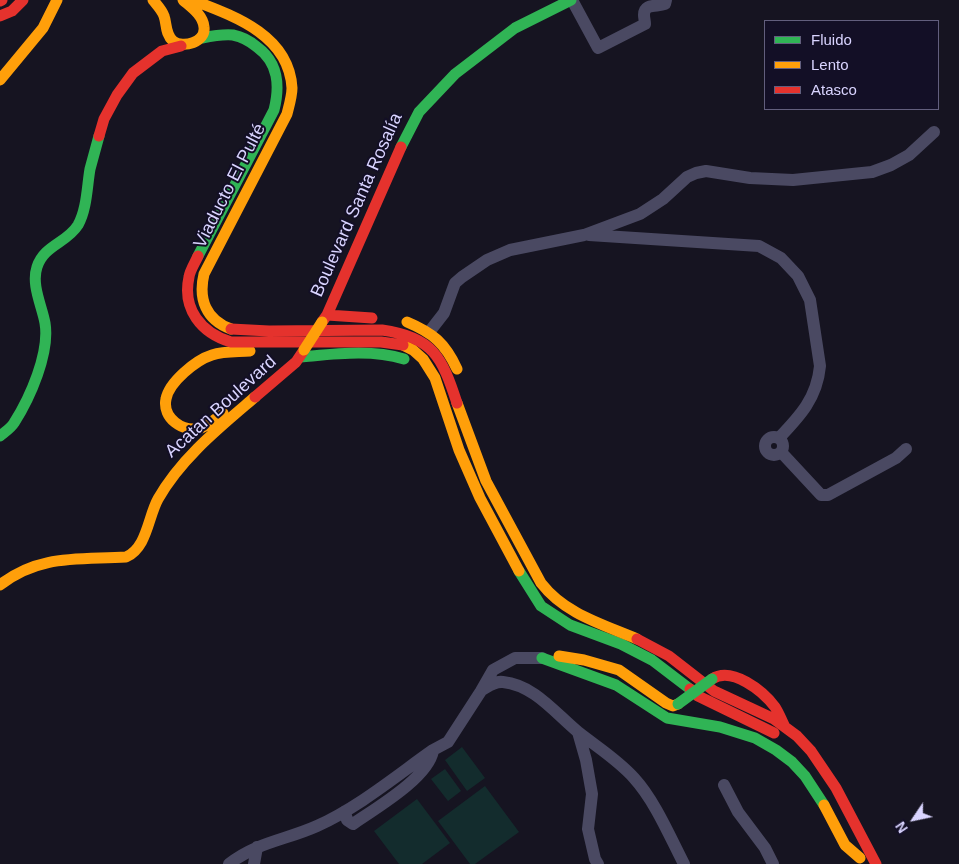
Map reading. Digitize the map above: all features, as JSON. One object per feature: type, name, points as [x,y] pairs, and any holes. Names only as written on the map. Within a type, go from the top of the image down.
[{"type":"main road","points":[[0,16],[12,11],[24,0]]},
{"type":"main road","points":[[0,80],[43,28],[58,0]]},
{"type":"main road","points":[[153,0],[164,14],[165,28],[171,39],[181,46]]},
{"type":"main road","points":[[183,0],[201,19],[205,28],[202,38]]},
{"type":"main road","name":"Viaducto El Pulté","points":[[192,0],[249,25],[267,37],[279,49],[286,61],[291,74],[292,89],[287,114],[204,274],[200,288],[203,304],[211,317],[226,328],[232,329],[327,322]]},
{"type":"main road","name":"Boulevard Santa Rosalía","points":[[302,354],[327,322],[377,199],[408,131],[419,112],[455,74],[515,28],[572,0]]},
{"type":"main road","points":[[147,64],[165,28]]},
{"type":"main road","name":"Viaducto El Pulté","points":[[0,436],[13,425],[38,373],[46,344],[45,324],[36,287],[36,269],[46,251],[70,235],[78,225],[84,209],[91,166],[104,119],[117,95],[133,73],[162,51],[196,42],[202,38],[220,35],[238,36],[265,52],[273,64],[279,89],[274,110],[192,267],[187,283],[189,303],[193,314],[201,325],[217,338],[232,342],[392,343],[403,345],[413,350],[423,359],[434,378],[469,476],[533,595],[544,608],[570,625],[621,644],[652,660],[698,696],[728,712],[758,724],[789,744],[813,771],[862,861]]},
{"type":"main road","points":[[327,322],[382,318]]},
{"type":"main road","points":[[396,319],[430,331],[446,348],[461,379]]},
{"type":"main road","points":[[327,322],[403,332],[417,338],[430,347],[446,371],[466,431],[486,481],[523,553],[551,595],[562,604],[596,622],[631,635],[657,648],[726,698],[754,709],[784,725],[803,743],[828,776],[876,864]]},
{"type":"main road","points":[[279,343],[269,349],[214,354],[198,363],[177,381],[168,393],[166,405],[171,419],[187,428],[201,428],[302,354],[395,355],[410,362],[423,380]]},
{"type":"main road","name":"Acatan Boulevard","points":[[0,585],[8,577],[20,570],[39,564],[67,560],[126,558],[133,554],[140,545],[157,500],[171,478],[207,439],[268,388],[302,354]]},
{"type":"main road","points":[[471,407],[498,487],[498,505]]},
{"type":"main road","points":[[462,486],[480,516],[493,523]]},
{"type":"main road","points":[[542,658],[560,656],[607,666],[626,674],[666,703],[674,706],[712,679],[720,675],[733,676],[750,685],[775,707],[784,725]]},
{"type":"main road","points":[[542,658],[616,685],[668,718],[720,727],[737,732],[755,738],[776,750],[792,762],[805,776],[821,800],[845,845],[862,861]]},
{"type":"street","points":[[572,0],[598,48],[645,24],[644,13],[646,9],[652,5],[662,5],[666,0]]},
{"type":"street","points":[[430,331],[444,313],[456,283],[487,260],[510,250],[584,235],[640,214],[663,199],[687,176],[696,172],[706,171],[750,178],[793,180],[872,172],[891,165],[909,155],[934,132]]},
{"type":"street","points":[[584,235],[759,246],[781,258],[798,276],[810,300],[820,366],[819,375],[808,406],[779,438],[783,446],[781,452],[821,495],[828,495],[896,458],[906,449]]},
{"type":"street","points":[[229,864],[243,853],[315,826],[345,811],[347,820],[353,824],[413,781],[425,769],[432,758],[434,750],[448,742],[493,670],[515,658],[542,658]]},
{"type":"street","points":[[481,691],[500,681],[526,689],[607,754],[635,778],[653,805],[684,864]]},
{"type":"street","points":[[578,732],[586,760],[592,794],[588,829],[598,864]]},
{"type":"street","points":[[724,786],[738,812],[765,848],[774,864]]},
{"type":"street","points":[[254,864],[257,847]]},
{"type":"green space","points":[[462,747],[485,778],[467,791],[445,760]]},
{"type":"green space","points":[[445,769],[461,791],[448,801],[431,779]]},
{"type":"green space","points":[[485,786],[519,832],[475,864],[470,864],[438,821]]},
{"type":"green space","points":[[417,799],[450,843],[422,864],[399,864],[374,831]]},
{"type":"traffic: fast","points":[[401,147],[419,112],[455,74],[515,28],[571,0]]},
{"type":"traffic: fast","points":[[198,256],[274,110],[277,92],[276,76],[270,60],[252,43],[233,35],[202,38]]},
{"type":"traffic: fast","points":[[0,436],[11,427],[20,413],[32,388],[45,348],[45,323],[35,281],[37,267],[45,254],[68,236],[81,219],[90,169],[99,136]]},
{"type":"traffic: fast","points":[[301,357],[366,353],[404,359]]},
{"type":"traffic: fast","points":[[519,571],[541,606],[570,625],[621,644],[652,660],[690,689]]},
{"type":"traffic: fast","points":[[542,658],[616,685],[667,718],[720,727],[755,738],[792,762],[805,776],[824,805]]},
{"type":"traffic: fast","points":[[678,704],[712,679]]},
{"type":"traffic: slow","points":[[0,80],[43,28],[57,0]]},
{"type":"traffic: slow","points":[[153,0],[163,14],[170,38],[177,43],[188,44],[201,37],[204,27],[199,15],[183,0]]},
{"type":"traffic: slow","points":[[192,0],[241,21],[257,30],[270,41],[281,54],[289,70],[292,88],[287,114],[204,274],[202,292],[206,308],[215,320],[231,329]]},
{"type":"traffic: slow","points":[[304,350],[322,322]]},
{"type":"traffic: slow","points":[[407,322],[424,330],[437,340],[448,352],[457,369]]},
{"type":"traffic: slow","points":[[403,345],[413,350],[423,359],[435,378],[459,450],[480,498],[519,571]]},
{"type":"traffic: slow","points":[[223,413],[201,428],[194,429],[181,426],[167,412],[166,399],[168,392],[184,372],[198,362],[226,352],[250,351]]},
{"type":"traffic: slow","points":[[0,585],[15,575],[45,563],[60,560],[126,557],[133,553],[143,539],[158,499],[167,484],[202,444],[255,397]]},
{"type":"traffic: slow","points":[[457,403],[486,481],[541,583],[561,603],[585,617],[637,639]]},
{"type":"traffic: slow","points":[[559,656],[584,660],[619,670],[666,703],[673,706],[678,704]]},
{"type":"traffic: slow","points":[[824,805],[845,845],[860,858]]},
{"type":"traffic: jam","points":[[0,16],[12,11],[23,0]]},
{"type":"traffic: jam","points":[[99,136],[104,119],[117,95],[133,73],[162,51],[181,46]]},
{"type":"traffic: jam","points":[[322,322],[327,315],[401,147]]},
{"type":"traffic: jam","points":[[198,256],[191,269],[188,299],[196,318],[211,333],[220,338],[231,342],[381,342],[403,345]]},
{"type":"traffic: jam","points":[[327,315],[372,318]]},
{"type":"traffic: jam","points":[[231,329],[269,331],[382,330],[399,333],[424,344],[433,352],[446,373],[457,403]]},
{"type":"traffic: jam","points":[[255,397],[296,362],[304,350]]},
{"type":"traffic: jam","points":[[637,639],[669,656],[714,691],[774,719],[797,736],[811,751],[836,788],[876,864]]},
{"type":"traffic: jam","points":[[712,679],[720,676],[729,676],[746,682],[770,701],[784,725]]},
{"type":"traffic: jam","points":[[690,689],[698,696],[774,733]]}]
